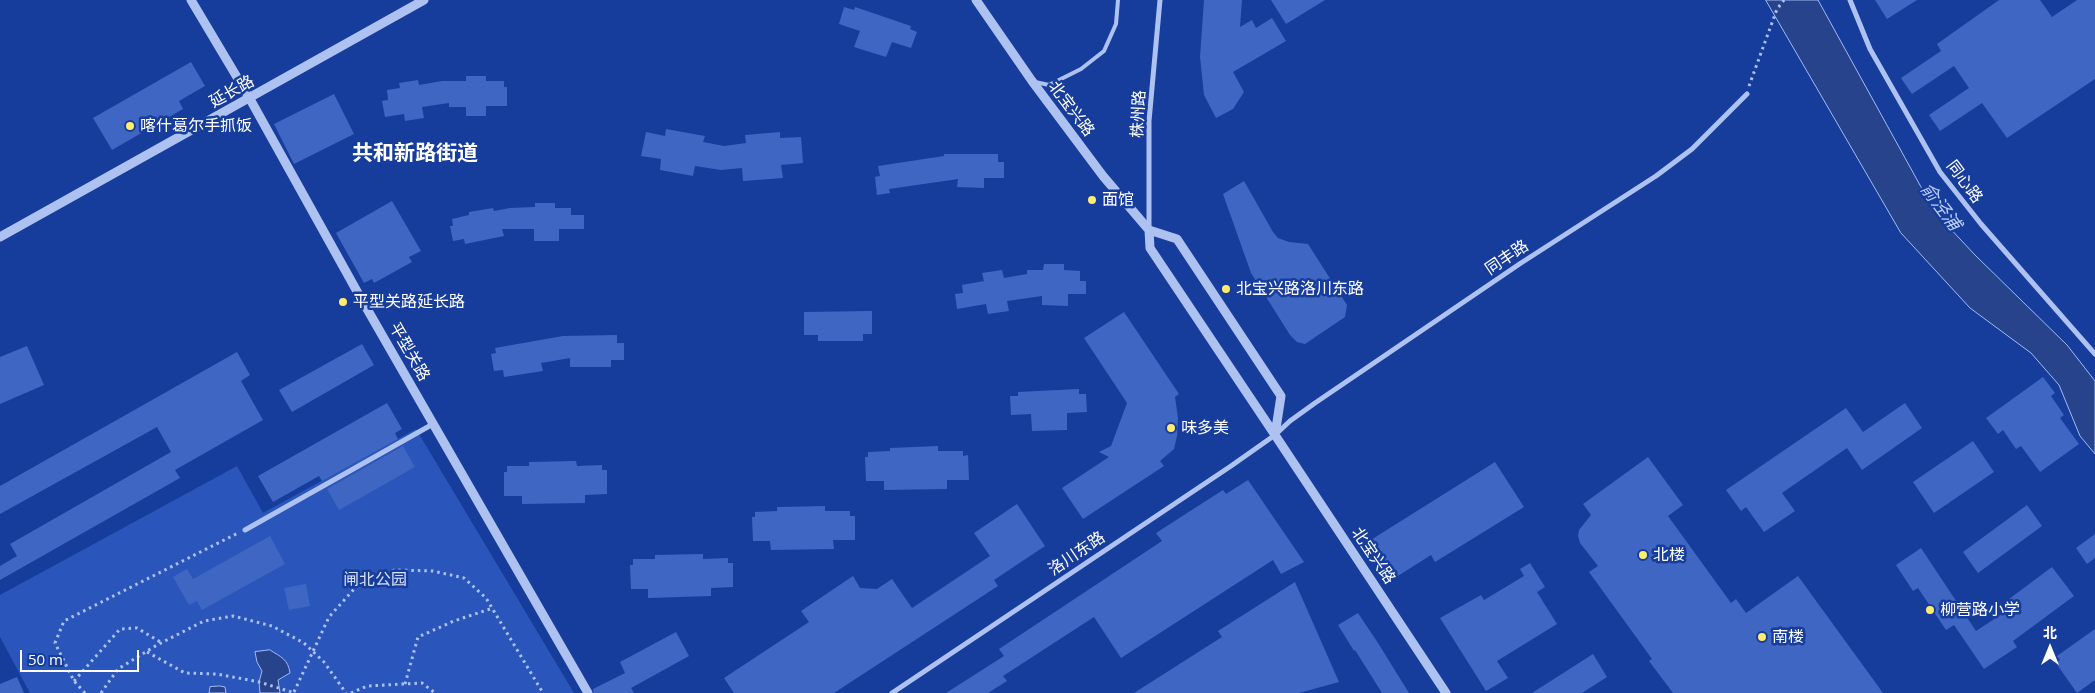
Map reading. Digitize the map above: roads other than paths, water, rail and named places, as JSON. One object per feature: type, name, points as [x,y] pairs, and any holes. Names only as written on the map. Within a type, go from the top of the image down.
[{"type":"street","name":"平型关路","points":[[191,0],[250,99],[359,295],[588,693]]},
{"type":"street","name":"延长路","points":[[0,237],[250,99],[424,0]]},
{"type":"street","name":"北宝兴路","points":[[976,0],[1032,82],[1103,176],[1149,230],[1150,248],[1446,693]]},
{"type":"street","name":"株州路","points":[[1149,230],[1149,121],[1160,0]]},
{"type":"street","name":"同心路","points":[[1850,0],[1870,49],[1940,172],[1981,224],[2095,354]]},
{"type":"street","name":"同丰路","points":[[1275,435],[1290,421],[1315,403],[1521,263],[1663,171],[1692,149],[1747,94]]},
{"type":"street","points":[[1149,230],[1177,239],[1281,396],[1275,435]]},
{"type":"street","points":[[245,530],[433,424]]},
{"type":"street","name":"洛川东路","points":[[892,693],[1275,435]]},
{"type":"lane","points":[[1032,82],[1048,85],[1081,69],[1104,51],[1116,24],[1118,0]]},
{"type":"place","name":"喀什葛尔手抓饭","points":[[130,126]]},
{"type":"place","name":"面馆","points":[[1092,200]]},
{"type":"place","name":"北宝兴路洛川东路","points":[[1226,289]]},
{"type":"place","name":"平型关路延长路","points":[[343,302]]},
{"type":"place","name":"味多美","points":[[1171,428]]},
{"type":"place","name":"北楼","points":[[1643,555]]},
{"type":"place","name":"柳营路小学","points":[[1930,610]]},
{"type":"place","name":"南楼","points":[[1762,637]]},
{"type":"district","name":"共和新路街道","points":[[415,154]]},
{"type":"water label","name":"俞泾浦","points":[[1940,207]]},
{"type":"park label","name":"闸北公园","points":[[375,580]]}]
